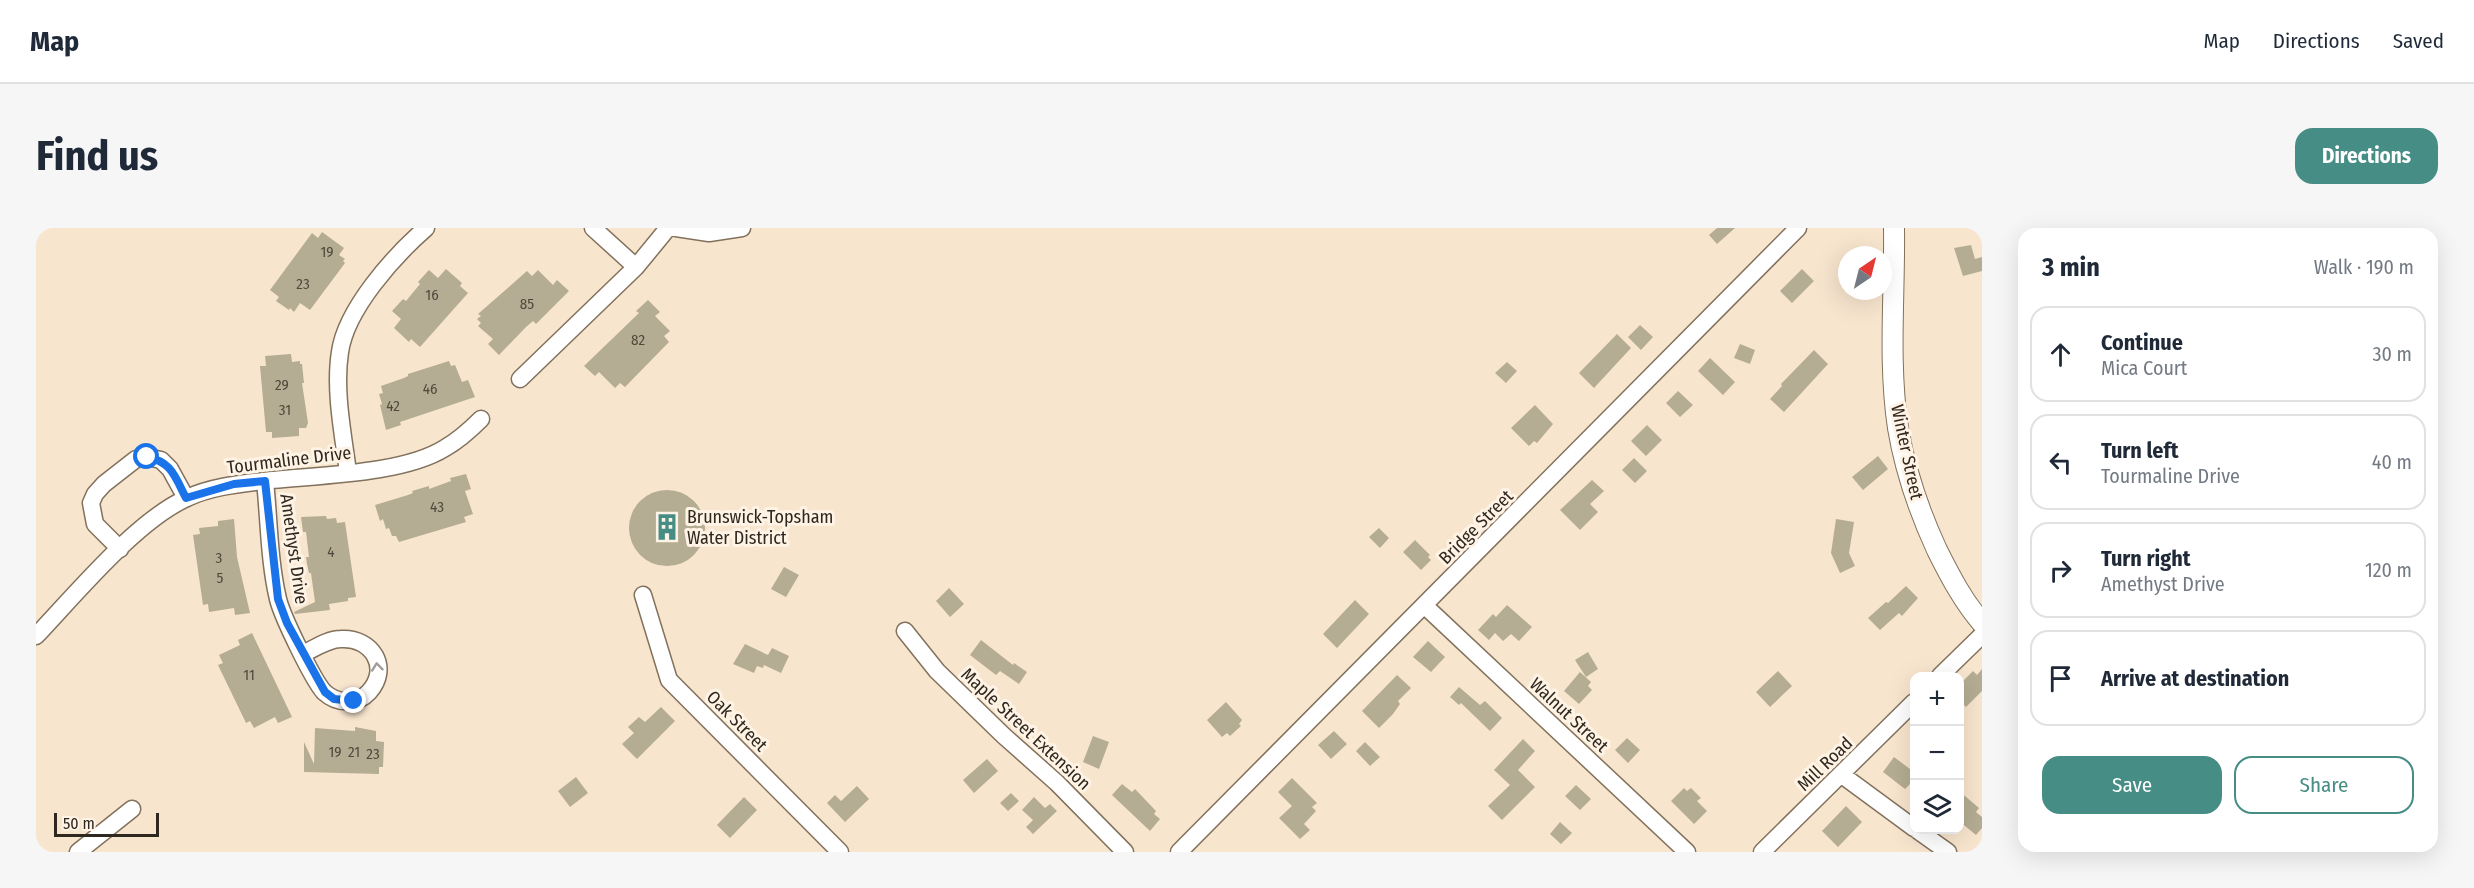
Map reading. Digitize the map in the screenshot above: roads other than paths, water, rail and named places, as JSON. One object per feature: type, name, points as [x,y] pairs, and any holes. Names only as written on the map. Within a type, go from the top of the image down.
[{"type":"street","points":[[348,472],[338,370],[340,350],[348,323],[360,302],[378,280],[426,228]]},
{"type":"street","points":[[593,228],[636,267]]},
{"type":"street","points":[[520,379],[636,267],[668,228]]},
{"type":"street","points":[[676,228],[709,233],[742,228]]},
{"type":"street","name":"Bridge Street","points":[[1179,852],[1798,228]]},
{"type":"street","name":"Winter Street","points":[[1894,228],[1894,385],[1898,429],[1917,504],[1946,569],[1971,610],[1982,623]]},
{"type":"street","name":"Tourmaline Drive","points":[[36,636],[120,549],[154,519],[186,498],[234,484],[403,465],[444,449],[481,419]]},
{"type":"street","points":[[120,549],[95,524],[91,503],[104,484],[136,459],[147,457],[161,460],[170,469],[186,498]]},
{"type":"street","name":"Amethyst Drive","points":[[265,481],[278,599],[287,623],[317,682],[334,699],[354,701],[365,697],[379,678],[376,655],[360,641],[337,639],[303,654]]},
{"type":"street","name":"Oak Street","points":[[643,595],[669,680],[840,852]]},
{"type":"street","name":"Walnut Street","points":[[1425,606],[1687,852]]},
{"type":"street","name":"Maple Street Extension","points":[[905,631],[937,671],[1004,736],[1057,783],[1125,852]]},
{"type":"street","points":[[1944,672],[1982,635]]},
{"type":"street","name":"Mill Road","points":[[1762,852],[1910,706]]},
{"type":"street","points":[[1842,775],[1910,825]]},
{"type":"street","points":[[78,852],[132,810]]},
{"type":"street","points":[[1923,834],[1948,852]]},
{"type":"place","name":"Brunswick-Topsham Water District","points":[[667,527]]}]
